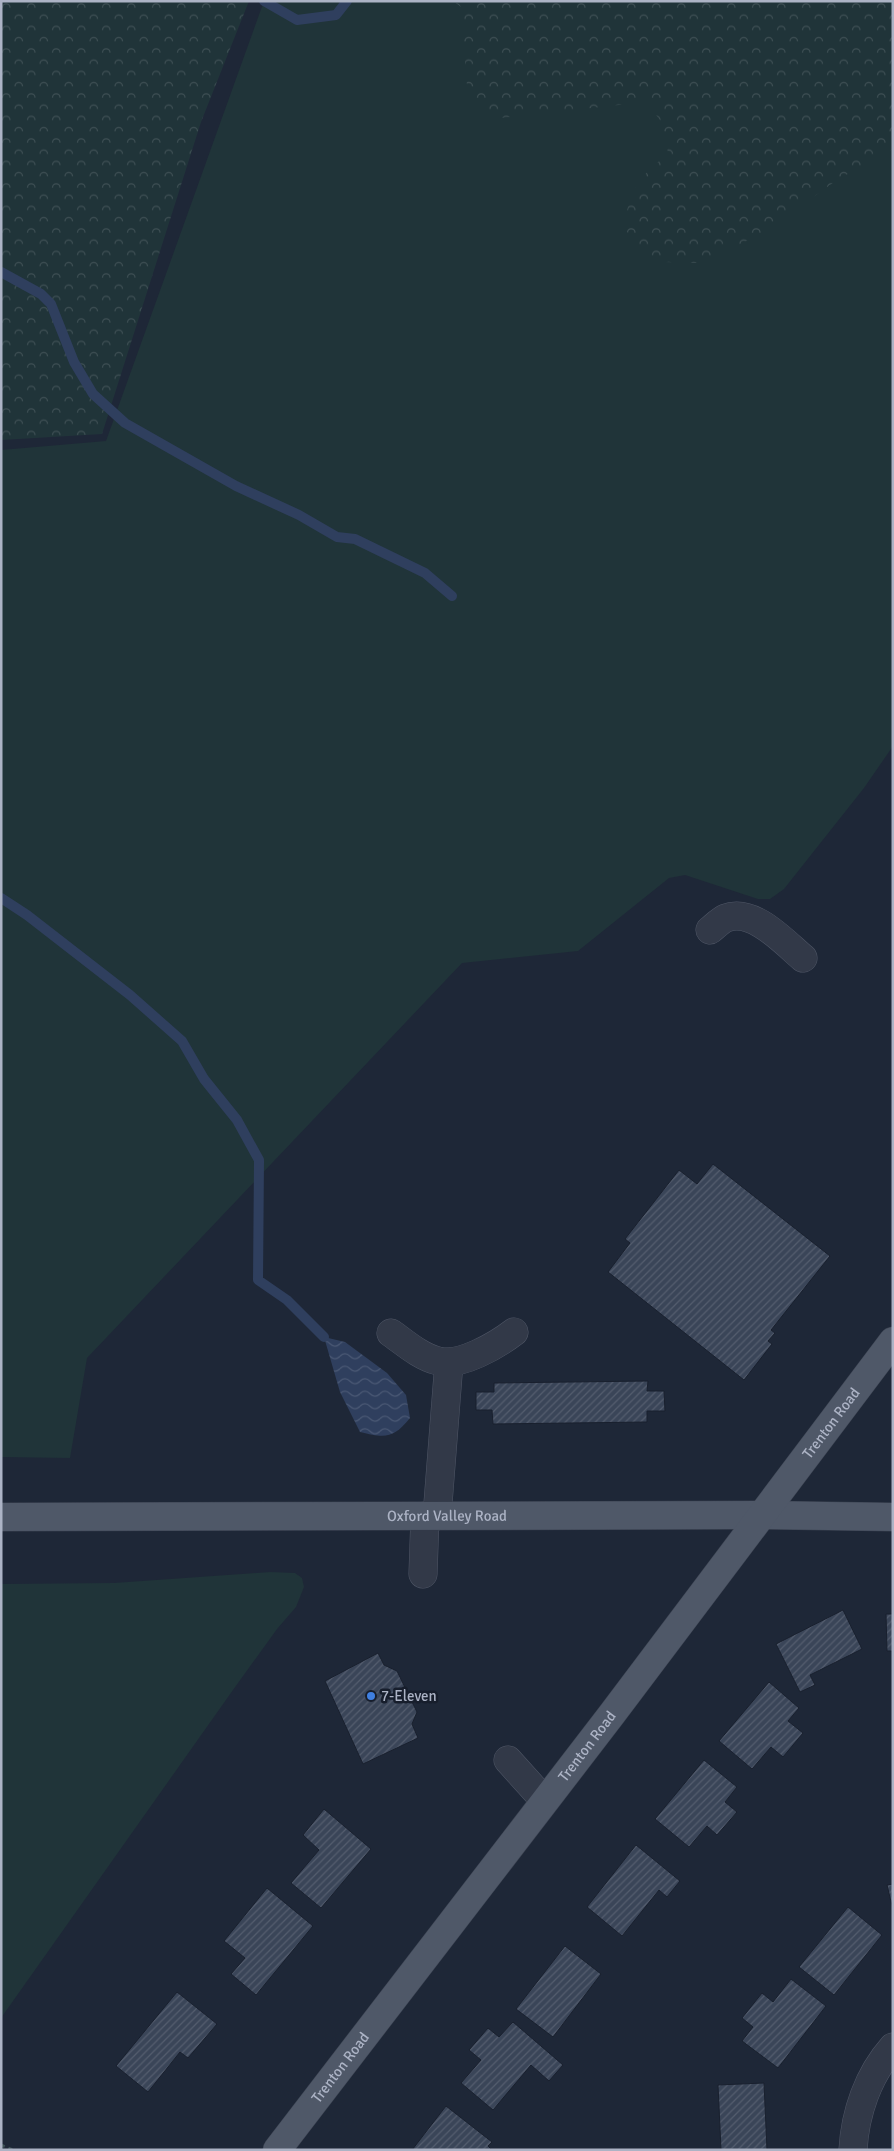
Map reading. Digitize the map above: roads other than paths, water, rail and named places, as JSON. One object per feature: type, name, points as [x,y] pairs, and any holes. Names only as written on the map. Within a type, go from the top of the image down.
[{"type":"main road","name":"Trenton Road","points":[[277,2150],[544,1800],[612,1714],[893,1341]]},
{"type":"main road","name":"Oxford Valley Road","points":[[1,1517],[761,1515],[893,1517]]},
{"type":"street","points":[[710,930],[726,918],[742,916],[765,925],[803,958]]},
{"type":"street","points":[[391,1333],[421,1354],[439,1362],[457,1362],[482,1352],[514,1332]]},
{"type":"street","points":[[423,1574],[449,1362]]},
{"type":"street","points":[[508,1760],[544,1800]]},
{"type":"street","points":[[853,2150],[854,2125],[866,2089],[883,2057],[893,2047]]},
{"type":"water","points":[[324,1337],[345,1342],[387,1373],[406,1395],[410,1418],[399,1430],[382,1436],[360,1432],[340,1392]]},
{"type":"waterway","points":[[264,1],[297,20],[336,15],[347,1]]},
{"type":"waterway","points":[[1,272],[41,294],[51,304],[74,362],[93,394],[125,423],[236,486],[299,515],[337,537],[355,539],[425,573],[452,596]]},
{"type":"waterway","points":[[1,898],[27,915],[130,995],[182,1041],[204,1079],[237,1120],[259,1160],[258,1280],[287,1300],[324,1337]]},
{"type":"place","name":"7-Eleven","points":[[371,1696]]}]
